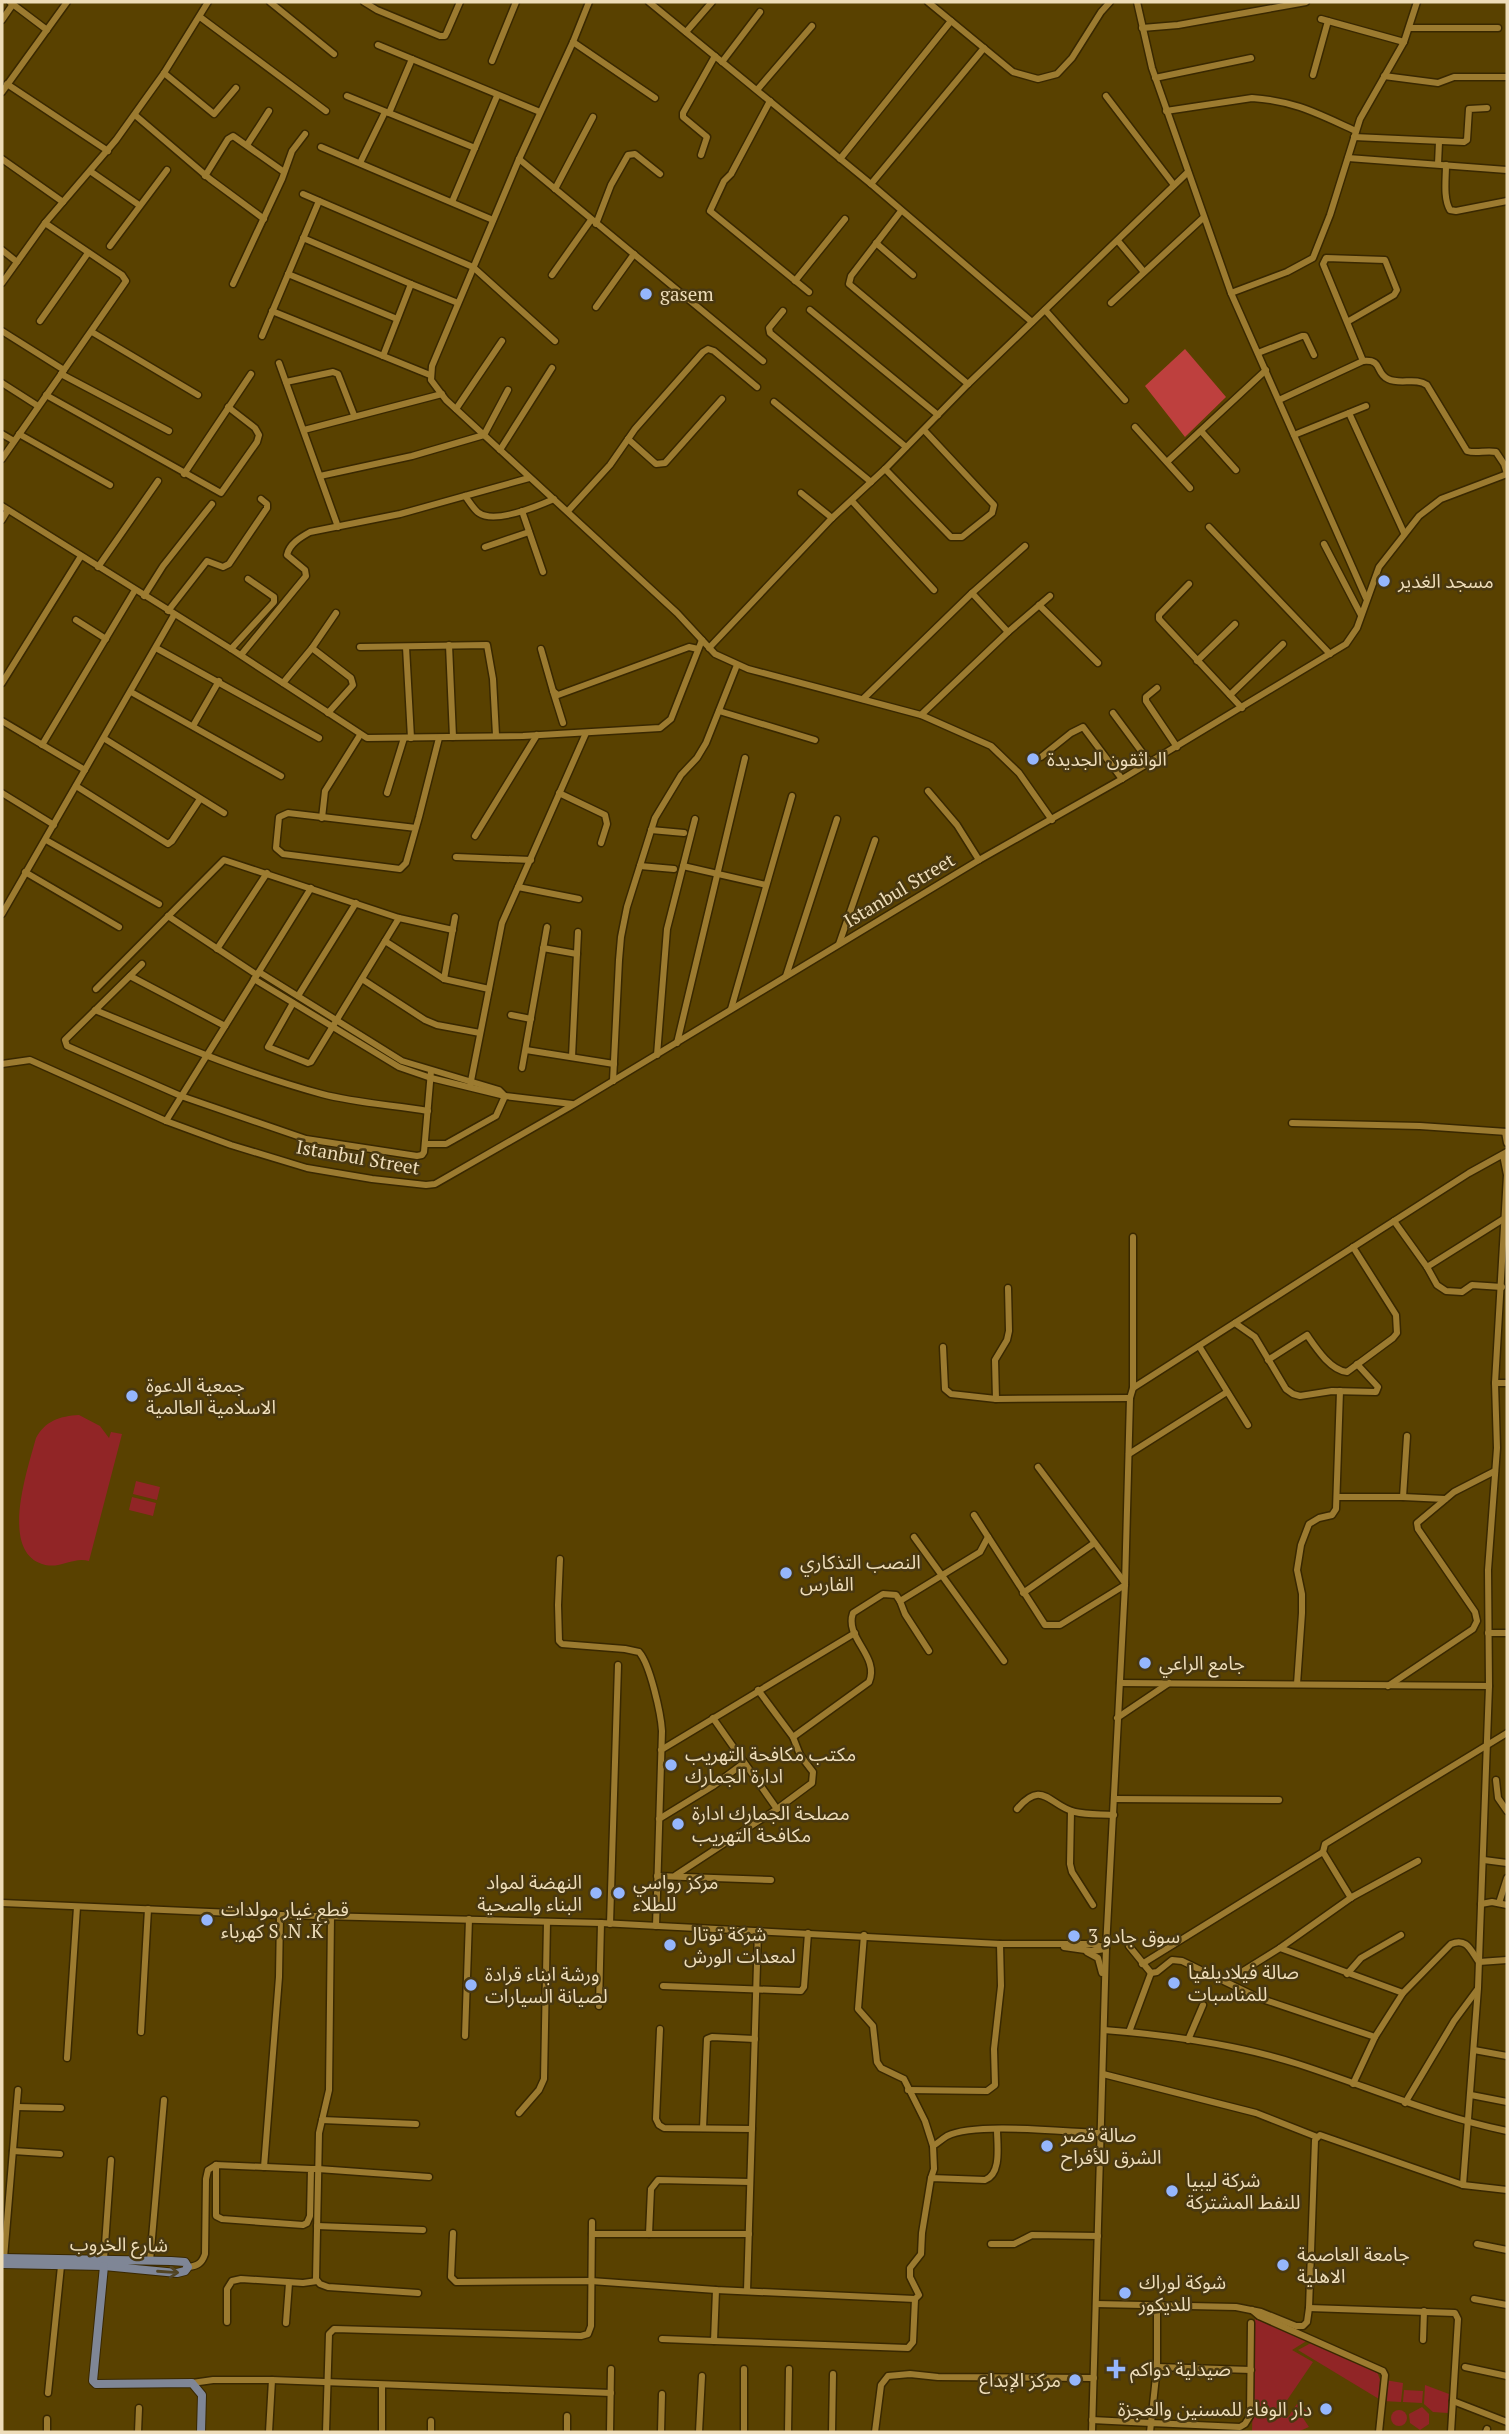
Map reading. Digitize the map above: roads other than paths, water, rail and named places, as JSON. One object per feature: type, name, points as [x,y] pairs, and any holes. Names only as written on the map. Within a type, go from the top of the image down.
[{"type":"main road","name":"شارع الخروب","points":[[3,2260],[180,2261],[188,2267],[177,2273],[104,2262],[61,2266],[3,2260]]},
{"type":"main road","name":"شارع الخروب","points":[[104,2262],[92,2379],[94,2383],[192,2383]]},
{"type":"main road","points":[[192,2383],[202,2395],[201,2432]]},
{"type":"street","points":[[2,92],[67,2]]},
{"type":"street","points":[[2,283],[45,223],[108,151],[164,73],[208,2]]},
{"type":"street","points":[[270,2],[334,54]]},
{"type":"street","points":[[364,2],[377,10],[445,36],[460,2]]},
{"type":"street","points":[[492,61],[516,2]]},
{"type":"street","points":[[430,375],[472,267],[589,2]]},
{"type":"street","points":[[686,32],[712,2]]},
{"type":"street","points":[[928,2],[1013,72],[1038,79],[1057,74],[1072,58],[1110,2]]},
{"type":"street","points":[[1137,2],[1155,78],[1231,293],[1366,598]]},
{"type":"street","points":[[1142,28],[1178,25],[1306,2]]},
{"type":"street","points":[[1231,293],[1287,272],[1313,258],[1360,119],[1404,42],[1417,2]]},
{"type":"street","points":[[2,20],[11,3],[47,30]]},
{"type":"street","points":[[652,3],[871,184],[1032,322]]},
{"type":"street","points":[[722,62],[760,12]]},
{"type":"street","points":[[200,17],[326,111]]},
{"type":"street","points":[[1321,19],[1404,42]]},
{"type":"street","points":[[840,159],[951,21]]},
{"type":"street","points":[[1313,75],[1328,21]]},
{"type":"street","points":[[757,90],[812,26]]},
{"type":"street","points":[[1409,28],[1498,28]]},
{"type":"street","points":[[573,42],[656,98]]},
{"type":"street","points":[[378,44],[540,112]]},
{"type":"street","points":[[871,184],[984,48]]},
{"type":"street","points":[[701,155],[707,137],[683,117],[683,113],[715,56]]},
{"type":"street","points":[[1155,78],[1251,58]]},
{"type":"street","points":[[360,163],[412,59]]},
{"type":"street","points":[[164,73],[214,114],[236,88]]},
{"type":"street","points":[[1384,76],[1438,83],[1454,77],[1507,77]]},
{"type":"street","points":[[8,84],[108,151]]},
{"type":"street","points":[[347,96],[475,148]]},
{"type":"street","points":[[452,202],[497,96]]},
{"type":"street","points":[[1106,96],[1174,185]]},
{"type":"street","points":[[1166,111],[1252,98],[1267,99],[1316,111],[1355,134],[1439,142],[1467,140],[1468,111],[1472,108],[1487,108]]},
{"type":"street","points":[[770,101],[710,211],[809,292]]},
{"type":"street","points":[[247,145],[269,111]]},
{"type":"street","points":[[135,114],[205,176],[264,219]]},
{"type":"street","points":[[555,189],[593,117]]},
{"type":"street","points":[[233,284],[292,151],[305,134]]},
{"type":"street","points":[[205,176],[228,139],[233,136],[284,172]]},
{"type":"street","points":[[1439,142],[1447,205],[1450,210],[1507,201]]},
{"type":"street","points":[[321,147],[493,220]]},
{"type":"street","points":[[552,275],[593,221],[628,155],[635,154],[660,174]]},
{"type":"street","points":[[1348,158],[1507,170]]},
{"type":"street","points":[[2,159],[63,201]]},
{"type":"street","points":[[519,159],[764,361]]},
{"type":"street","points":[[110,246],[167,170]]},
{"type":"street","points":[[90,171],[139,205]]},
{"type":"street","points":[[709,648],[832,518],[1188,172]]},
{"type":"street","points":[[303,194],[472,267],[555,341]]},
{"type":"street","points":[[262,336],[319,201]]},
{"type":"street","points":[[901,211],[848,280],[849,284],[968,384]]},
{"type":"street","points":[[1111,303],[1203,218]]},
{"type":"street","points":[[795,281],[845,219]]},
{"type":"street","points":[[2,459],[126,281],[122,275],[45,223]]},
{"type":"street","points":[[303,238],[458,303]]},
{"type":"street","points":[[1118,241],[1144,272]]},
{"type":"street","points":[[876,243],[913,275]]},
{"type":"street","points":[[2,250],[17,262]]},
{"type":"street","points":[[40,321],[88,253]]},
{"type":"street","points":[[596,307],[634,254]]},
{"type":"street","points":[[1313,258],[1323,261]]},
{"type":"street","points":[[1323,261],[1325,258],[1381,258],[1388,265],[1397,290],[1394,295],[1347,322]]},
{"type":"street","points":[[1323,261],[1363,361]]},
{"type":"street","points":[[288,274],[397,319]]},
{"type":"street","points":[[383,356],[411,284]]},
{"type":"street","points":[[810,310],[938,415]]},
{"type":"street","points":[[1045,310],[1125,400]]},
{"type":"street","points":[[272,311],[430,375],[456,409],[677,613],[715,654],[737,665],[921,715],[976,739],[998,751],[1026,781],[1052,820]]},
{"type":"street","points":[[783,311],[769,328],[770,333],[906,447]]},
{"type":"street","points":[[2,331],[63,372],[169,431]]},
{"type":"street","points":[[92,332],[198,395]]},
{"type":"street","points":[[1258,353],[1305,336],[1314,355]]},
{"type":"street","points":[[456,409],[502,341]]},
{"type":"street","points":[[568,511],[610,465],[628,439],[703,352],[708,349],[720,355],[757,387]]},
{"type":"street","points":[[1279,400],[1363,361],[1375,362],[1390,381],[1422,382],[1427,385],[1467,451],[1496,452],[1507,474]]},
{"type":"street","points":[[279,363],[338,527]]},
{"type":"street","points":[[499,450],[552,368]]},
{"type":"street","points":[[1168,461],[1266,370]]},
{"type":"street","points":[[286,382],[333,372],[338,374],[354,415]]},
{"type":"street","points":[[184,474],[251,374]]},
{"type":"street","points":[[2,383],[38,406]]},
{"type":"street","points":[[320,477],[412,456],[484,435],[508,390]]},
{"type":"street","points":[[304,429],[442,394]]},
{"type":"street","points":[[46,395],[221,493],[259,435],[255,428],[228,407]]},
{"type":"street","points":[[628,439],[656,464],[665,463],[722,399]]},
{"type":"street","points":[[774,402],[871,482]]},
{"type":"street","points":[[1294,435],[1366,406]]},
{"type":"street","points":[[1349,413],[1404,533]]},
{"type":"street","points":[[1135,427],[1190,488]]},
{"type":"street","points":[[885,469],[951,537],[962,537],[992,513],[994,505],[924,430]]},
{"type":"street","points":[[1201,431],[1236,470]]},
{"type":"street","points":[[19,433],[110,485]]},
{"type":"street","points":[[2,434],[14,442]]},
{"type":"street","name":"Istanbul Street","points":[[2,1064],[30,1060],[166,1121],[231,1145],[307,1168],[426,1185],[441,1181],[1330,654],[1352,638],[1379,567],[1419,516],[1441,499],[1507,474]]},
{"type":"street","points":[[241,655],[306,576],[305,570],[290,559],[288,551],[299,538],[310,532],[400,514],[529,478]]},
{"type":"street","points":[[98,567],[158,481]]},
{"type":"street","points":[[801,493],[832,518]]},
{"type":"street","points":[[465,496],[479,513],[489,516],[522,510],[554,499]]},
{"type":"street","points":[[2,914],[105,739],[156,648],[171,613],[207,561],[223,567],[229,564],[267,508],[267,504],[261,499]]},
{"type":"street","points":[[852,501],[933,590]]},
{"type":"street","points":[[144,596],[163,566],[212,504]]},
{"type":"street","points":[[2,520],[5,508],[241,655],[360,735],[379,739],[537,735],[660,728],[667,724],[702,640]]},
{"type":"street","points":[[522,510],[543,572]]},
{"type":"street","points":[[1209,527],[1330,654]]},
{"type":"street","points":[[485,547],[529,533]]},
{"type":"street","points":[[1324,544],[1361,615]]},
{"type":"street","points":[[863,699],[972,593],[1025,546]]},
{"type":"street","points":[[2,683],[81,556]]},
{"type":"street","points":[[231,649],[274,602],[271,594],[248,579]]},
{"type":"street","points":[[1189,584],[1159,615],[1159,619],[1242,708]]},
{"type":"street","points":[[42,745],[135,590]]},
{"type":"street","points":[[972,593],[1008,632]]},
{"type":"street","points":[[921,715],[1050,596]]},
{"type":"street","points":[[1040,605],[1098,663]]},
{"type":"street","points":[[283,683],[312,648],[336,612]]},
{"type":"street","points":[[76,620],[106,639]]},
{"type":"street","points":[[1197,661],[1235,624]]},
{"type":"street","points":[[360,647],[484,644],[489,647],[496,735]]},
{"type":"street","points":[[1230,695],[1283,644]]},
{"type":"street","points":[[449,645],[453,737]]},
{"type":"street","points":[[387,793],[407,738],[406,647]]},
{"type":"street","points":[[553,691],[561,695],[689,647],[698,649]]},
{"type":"street","points":[[156,648],[319,738]]},
{"type":"street","points":[[312,648],[351,678],[353,685],[328,713]]},
{"type":"street","points":[[541,649],[563,723]]},
{"type":"street","points":[[613,1081],[621,937],[640,866],[655,818],[681,775],[697,758],[706,743],[737,665]]},
{"type":"street","points":[[192,726],[219,681]]},
{"type":"street","points":[[1157,688],[1146,701],[1177,747]]},
{"type":"street","points":[[131,692],[281,776]]},
{"type":"street","points":[[719,711],[815,740]]},
{"type":"street","points":[[1113,713],[1150,762]]},
{"type":"street","points":[[2,721],[85,770]]},
{"type":"street","points":[[1041,757],[1083,727],[1122,779]]},
{"type":"street","points":[[470,1085],[502,923],[586,733]]},
{"type":"street","points":[[322,818],[325,791],[360,735]]},
{"type":"street","points":[[475,836],[537,735]]},
{"type":"street","points":[[416,828],[283,814],[279,817],[278,852],[400,869],[405,863],[416,828],[439,738]]},
{"type":"street","points":[[105,739],[224,813]]},
{"type":"street","points":[[677,1043],[745,758]]},
{"type":"street","points":[[76,786],[168,844],[200,799]]},
{"type":"street","points":[[928,791],[957,825],[979,860]]},
{"type":"street","points":[[2,793],[54,825]]},
{"type":"street","points":[[559,793],[605,815],[607,820],[601,844]]},
{"type":"street","points":[[731,1009],[792,796]]},
{"type":"street","points":[[786,976],[837,818]]},
{"type":"street","points":[[657,1055],[667,929],[695,819]]},
{"type":"street","points":[[651,830],[684,833]]},
{"type":"street","points":[[46,840],[159,904]]},
{"type":"street","points":[[839,944],[875,840]]},
{"type":"street","points":[[456,856],[531,860]]},
{"type":"street","points":[[96,989],[224,860],[399,918],[453,930]]},
{"type":"street","points":[[640,866],[674,870]]},
{"type":"street","points":[[683,866],[766,885]]},
{"type":"street","points":[[25,872],[119,927]]},
{"type":"street","points":[[217,949],[268,873]]},
{"type":"street","points":[[518,887],[579,899]]},
{"type":"street","points":[[166,1121],[312,888]]},
{"type":"street","points":[[356,903],[269,1044],[270,1049],[311,1062],[399,918]]},
{"type":"street","points":[[168,916],[399,1067],[499,1090],[505,1096],[573,1105]]},
{"type":"street","points":[[444,979],[455,917]]},
{"type":"street","points":[[522,1068],[547,927]]},
{"type":"street","points":[[572,1058],[578,932]]},
{"type":"street","points":[[385,941],[444,979],[489,989]]},
{"type":"street","points":[[543,948],[577,954]]},
{"type":"street","points":[[142,964],[65,1041],[67,1046],[181,1096],[306,1139],[417,1156],[422,1155],[425,1144],[431,1074]]},
{"type":"street","points":[[130,976],[225,1026]]},
{"type":"street","points":[[362,979],[425,1020],[437,1025],[480,1033]]},
{"type":"street","points":[[95,1010],[206,1056],[326,1095],[428,1111]]},
{"type":"street","points":[[511,1015],[531,1019]]},
{"type":"street","points":[[526,1050],[614,1064]]},
{"type":"street","points":[[425,1144],[446,1144],[496,1116],[505,1096]]},
{"type":"street","points":[[543,1102],[551,1108],[549,1119]]},
{"type":"street","points":[[1292,1123],[1506,1132],[1507,1143]]},
{"type":"street","points":[[1133,1388],[1469,1173],[1505,1153],[1506,1217],[1495,1383],[1496,1471],[1488,1570],[1489,1686],[1484,1860],[1474,2050],[1463,2185]]},
{"type":"street","points":[[1427,1267],[1506,1217]]},
{"type":"street","points":[[1394,1221],[1437,1284],[1446,1291],[1462,1292],[1472,1285],[1502,1287]]},
{"type":"street","points":[[1091,2432],[1106,1948],[1125,1584],[1130,1398],[1133,1388],[1133,1237]]},
{"type":"street","points":[[1268,1360],[1307,1335],[1338,1370],[1347,1372],[1397,1333],[1398,1322],[1353,1247]]},
{"type":"street","points":[[996,1399],[995,1360],[1009,1332],[1008,1288]]},
{"type":"street","points":[[1235,1323],[1255,1337],[1286,1389],[1297,1395],[1378,1391],[1378,1387],[1357,1364]]},
{"type":"street","points":[[1199,1346],[1248,1425]]},
{"type":"street","points":[[943,1347],[945,1385],[948,1393],[996,1399],[1130,1398]]},
{"type":"street","points":[[1495,1383],[1507,1382]]},
{"type":"street","points":[[1297,1685],[1303,1613],[1297,1570],[1301,1545],[1311,1521],[1335,1512],[1340,1391]]},
{"type":"street","points":[[1129,1454],[1227,1392]]},
{"type":"street","points":[[1403,1497],[1407,1436]]},
{"type":"street","points":[[1038,1467],[1125,1584]]},
{"type":"street","points":[[1388,1686],[1476,1625],[1475,1612],[1417,1526],[1423,1516],[1445,1499],[1467,1484],[1496,1471]]},
{"type":"street","points":[[1337,1497],[1445,1499]]},
{"type":"street","points":[[974,1515],[1045,1625],[1054,1626],[1125,1584]]},
{"type":"street","points":[[914,1536],[1004,1661]]},
{"type":"street","points":[[900,1601],[980,1552],[988,1537]]},
{"type":"street","points":[[1023,1593],[1093,1544]]},
{"type":"street","points":[[980,1552],[1001,1557]]},
{"type":"street","points":[[560,1559],[559,1641],[562,1644],[633,1650],[642,1656],[660,1714],[662,1750],[656,1926]]},
{"type":"street","points":[[793,1737],[869,1682],[872,1666],[851,1623],[853,1614],[883,1594],[896,1595],[929,1651]]},
{"type":"street","points":[[662,1750],[855,1633]]},
{"type":"street","points":[[1488,1633],[1507,1633]]},
{"type":"street","points":[[610,1924],[618,1665]]},
{"type":"street","points":[[1120,1683],[1489,1686]]},
{"type":"street","points":[[1117,1718],[1169,1683]]},
{"type":"street","points":[[676,1875],[810,1786],[814,1778],[793,1737],[758,1690]]},
{"type":"street","points":[[713,1718],[777,1809]]},
{"type":"street","points":[[1142,1964],[1323,1852],[1325,1844],[1507,1733]]},
{"type":"street","points":[[659,1819],[713,1786],[744,1763]]},
{"type":"street","points":[[1496,1780],[1498,1798],[1507,1811]]},
{"type":"street","points":[[1017,1809],[1026,1799],[1038,1794],[1071,1811],[1114,1815]]},
{"type":"street","points":[[1114,1799],[1279,1800]]},
{"type":"street","points":[[1071,1811],[1070,1864],[1072,1872],[1093,1905]]},
{"type":"street","points":[[1323,1852],[1351,1898]]},
{"type":"street","points":[[1484,1860],[1507,1863]]},
{"type":"street","points":[[1227,1981],[1351,1898],[1418,1861]]},
{"type":"street","points":[[657,1876],[771,1880]]},
{"type":"street","points":[[1499,1903],[1507,1878]]},
{"type":"street","points":[[2,1903],[279,1915],[601,1923],[1000,1944],[1092,1944],[1106,1948]]},
{"type":"street","points":[[1481,1904],[1507,1905]]},
{"type":"street","points":[[67,2058],[77,1907]]},
{"type":"street","points":[[141,2032],[148,1909]]},
{"type":"street","points":[[264,2167],[278,1989],[279,1915]]},
{"type":"street","points":[[216,2165],[215,2210],[218,2219],[307,2223],[329,2090],[331,1916]]},
{"type":"street","points":[[465,2036],[469,1919]]},
{"type":"street","points":[[519,2113],[539,2090],[544,2079],[547,1922]]},
{"type":"street","points":[[599,2006],[601,1923]]},
{"type":"street","points":[[747,2291],[758,1931]]},
{"type":"street","points":[[663,1986],[757,1988],[795,1992],[803,1990],[808,1933]]},
{"type":"street","points":[[662,2339],[908,2348],[913,2342],[915,2299],[919,2295],[910,2277],[910,2268],[921,2254],[922,2233],[934,2169],[933,2146],[920,2110],[900,2076],[887,2071],[877,2062],[873,2026],[858,2009],[863,1935]]},
{"type":"street","points":[[1347,1974],[1361,1958],[1401,1935]]},
{"type":"street","points":[[1353,2084],[1375,2037],[1403,1993],[1455,1942],[1466,1943],[1479,1962]]},
{"type":"street","points":[[908,2091],[987,2091],[995,2085],[994,2049],[1001,1986],[1000,1944]]},
{"type":"street","points":[[1045,1944],[1083,1950],[1106,1948]]},
{"type":"street","points":[[1129,1946],[1151,1973]]},
{"type":"street","points":[[1280,1948],[1403,1993]]},
{"type":"street","points":[[1083,1950],[1100,1961],[1105,1988]]},
{"type":"street","points":[[1151,1973],[1157,1972],[1172,1960],[1178,1960],[1259,1998],[1375,2037]]},
{"type":"street","points":[[1479,1962],[1507,1961]]},
{"type":"street","points":[[1129,2032],[1151,1973]]},
{"type":"street","points":[[1405,2103],[1447,2032],[1478,1988]]},
{"type":"street","points":[[1188,2040],[1203,2005]]},
{"type":"street","points":[[660,2029],[657,2123],[664,2128],[752,2129]]},
{"type":"street","points":[[1104,2030],[1250,2051],[1468,2123],[1507,2131]]},
{"type":"street","points":[[704,2128],[706,2040],[709,2037],[755,2039]]},
{"type":"street","points":[[1474,2050],[1507,2056]]},
{"type":"street","points":[[1103,2074],[1256,2113],[1317,2137],[1324,2136],[1463,2185],[1507,2190]]},
{"type":"street","points":[[3,2260],[18,2090]]},
{"type":"street","points":[[1471,2095],[1507,2102]]},
{"type":"street","points":[[150,2261],[164,2100]]},
{"type":"street","points":[[16,2108],[61,2108]]},
{"type":"street","points":[[322,2120],[416,2123]]},
{"type":"street","points":[[933,2146],[947,2136],[980,2129],[1101,2133]]},
{"type":"street","points":[[931,2178],[990,2178],[995,2172],[997,2129]]},
{"type":"street","points":[[1096,2304],[1224,2306],[1252,2310],[1299,2327],[1307,2322],[1317,2137]]},
{"type":"street","points":[[13,2151],[60,2154]]},
{"type":"street","points":[[104,2262],[111,2160]]},
{"type":"street","points":[[188,2267],[198,2265],[205,2254],[206,2179],[208,2170],[216,2165],[429,2177]]},
{"type":"street","points":[[314,2169],[317,2281]]},
{"type":"street","points":[[649,2234],[651,2189],[657,2180],[750,2182]]},
{"type":"street","points":[[326,2432],[329,2334],[337,2328],[585,2336],[591,2326],[592,2222]]},
{"type":"street","points":[[317,2226],[424,2230]]},
{"type":"street","points":[[453,2232],[453,2281],[591,2281],[915,2299]]},
{"type":"street","points":[[592,2234],[748,2234]]},
{"type":"street","points":[[990,2244],[1014,2244],[1032,2235],[1098,2236]]},
{"type":"street","points":[[1477,2245],[1507,2250]]},
{"type":"street","points":[[48,2393],[61,2266]]},
{"type":"street","points":[[227,2322],[227,2289],[232,2281],[317,2281],[328,2287],[418,2293]]},
{"type":"street","points":[[286,2323],[289,2283]]},
{"type":"street","points":[[714,2341],[716,2290]]},
{"type":"street","points":[[1474,2299],[1507,2305]]},
{"type":"street","points":[[1150,2432],[1157,2367],[1157,2305]]},
{"type":"street","points":[[1309,2308],[1452,2311],[1458,2316],[1451,2432]]},
{"type":"street","points":[[1252,2310],[1259,2316],[1383,2371],[1385,2375],[1379,2432]]},
{"type":"street","points":[[1423,2340],[1424,2311]]},
{"type":"street","points":[[1092,2420],[1240,2427],[1245,2424],[1250,2416],[1251,2323]]},
{"type":"street","points":[[1157,2367],[1251,2370]]},
{"type":"street","points":[[1465,2367],[1507,2376]]},
{"type":"street","points":[[744,2369],[744,2432]]},
{"type":"street","points":[[788,2432],[789,2369]]},
{"type":"street","points":[[610,2432],[611,2370]]},
{"type":"street","points":[[832,2432],[833,2374]]},
{"type":"street","points":[[875,2432],[881,2385],[888,2376],[910,2374],[938,2377],[1094,2378]]},
{"type":"street","points":[[699,2432],[702,2376]]},
{"type":"street","points":[[192,2383],[212,2380],[272,2380],[611,2393]]},
{"type":"street","points":[[270,2432],[272,2380]]},
{"type":"street","points":[[382,2386],[382,2432]]},
{"type":"street","points":[[661,2432],[662,2394]]},
{"type":"street","points":[[1454,2401],[1507,2422]]},
{"type":"street","points":[[138,2432],[139,2408]]},
{"type":"street","points":[[567,2432],[568,2416]]},
{"type":"street","points":[[47,2419],[47,2432]]},
{"type":"street","points":[[431,2421],[431,2432]]},
{"type":"place","name":"gasem","points":[[646,294]]},
{"type":"place","name":"مسجد الغدير","points":[[1384,581]]},
{"type":"place","name":"الواثقون الجديدة","points":[[1033,759]]},
{"type":"place","name":"جمعية الدعوة الاسلامية العالمية","points":[[132,1396]]},
{"type":"place","name":"النصب التذكاري الفارس","points":[[786,1573]]},
{"type":"place","name":"جامع الراعي","points":[[1145,1663]]},
{"type":"place","name":"مكتب مكافحة التهريب ادارة الجمارك","points":[[671,1765]]},
{"type":"place","name":"مصلحة الجمارك ادارة مكافحة التهريب","points":[[678,1824]]},
{"type":"place","name":"النهضة لمواد البناء والصحية","points":[[596,1893]]},
{"type":"place","name":"مركز رواسي للطلاء","points":[[619,1893]]},
{"type":"place","name":"قطع غيار مولدات كهرباء S .N .K","points":[[207,1920]]},
{"type":"place","name":"سوق جادو 3","points":[[1074,1936]]},
{"type":"place","name":"شركة توتال لمعدات الورش","points":[[670,1945]]},
{"type":"place","name":"صالة فيلاديلفيا للمناسبات","points":[[1174,1983]]},
{"type":"place","name":"ورشة ابناء قرادة لصيانة السيارات","points":[[471,1985]]},
{"type":"place","name":"صالة قصر الشرق للأفراح","points":[[1047,2146]]},
{"type":"place","name":"شركة ليبيا للنفط المشتركة","points":[[1172,2191]]},
{"type":"place","name":"جامعة العاصمة الاهلية","points":[[1283,2265]]},
{"type":"place","name":"شوكة لوراك للديكور","points":[[1125,2293]]},
{"type":"place","name":"صيدلية دواكم","points":[[1116,2369]]},
{"type":"place","name":"مركز الإبداع","points":[[1075,2380]]},
{"type":"place","name":"دار الوفاء للمسنين والعجزة","points":[[1326,2409]]}]
